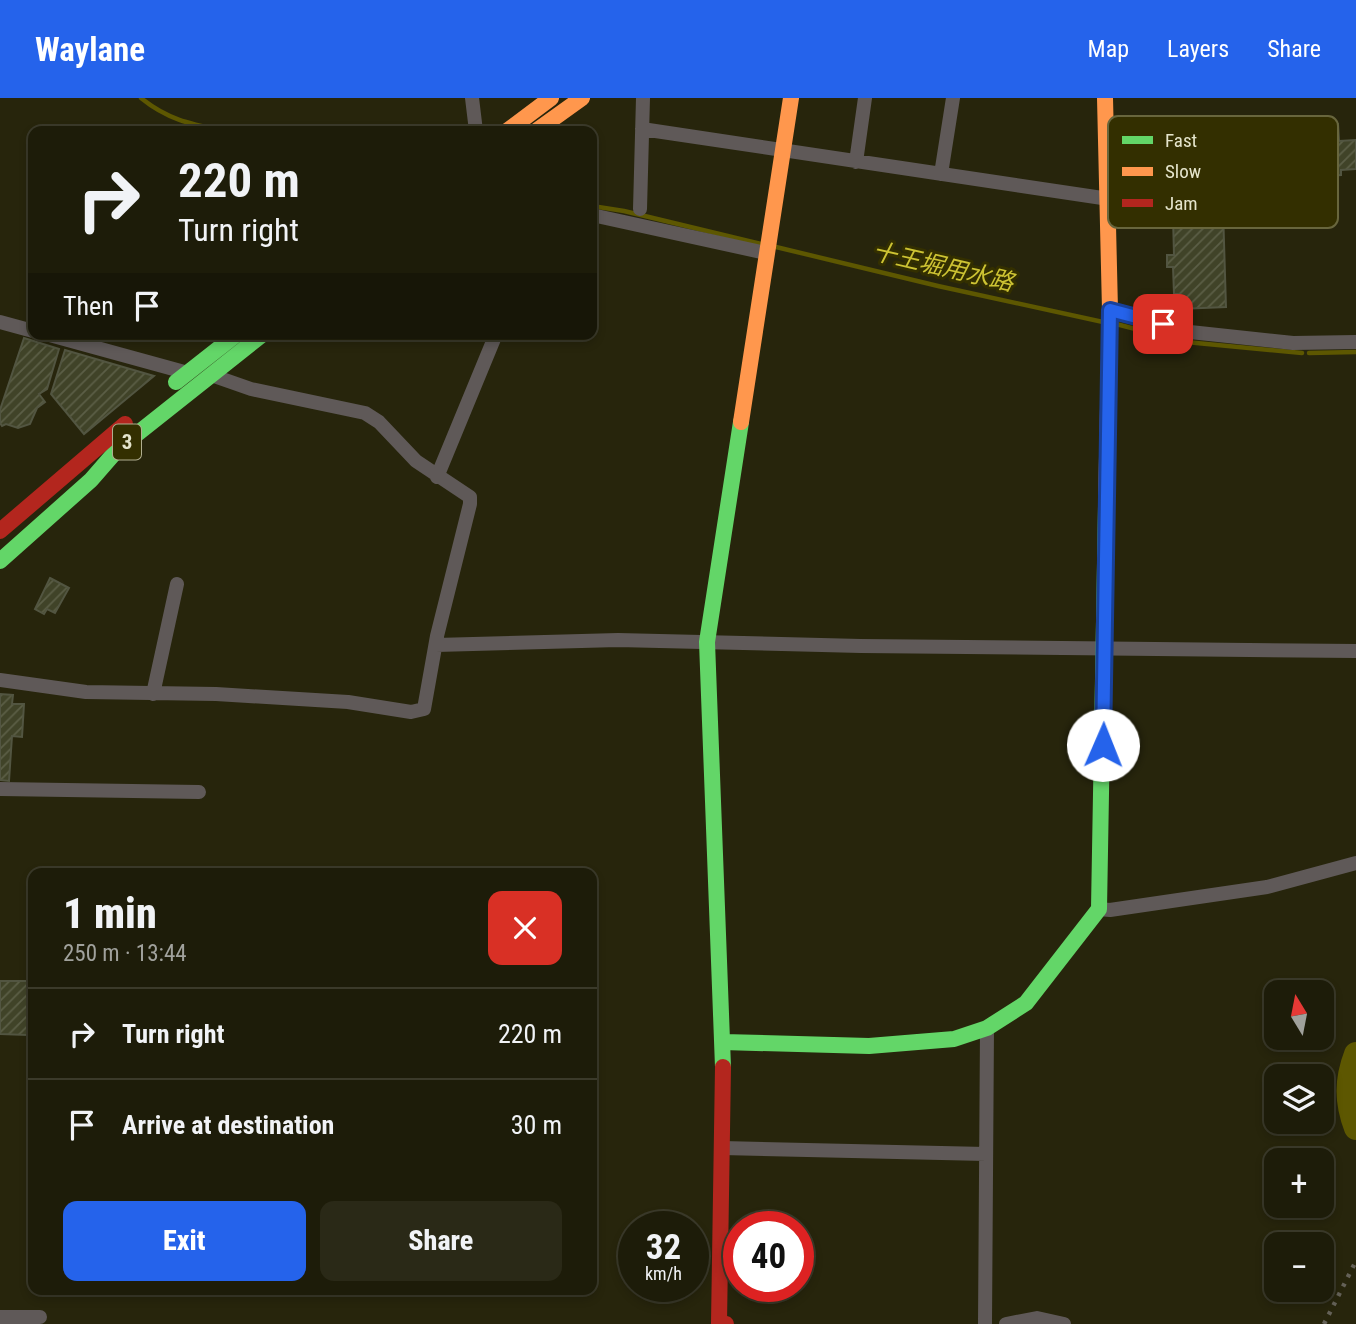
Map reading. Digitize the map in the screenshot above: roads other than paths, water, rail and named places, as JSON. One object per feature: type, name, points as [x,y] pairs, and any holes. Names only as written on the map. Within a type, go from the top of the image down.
[{"type":"street","points":[[472,98],[475,126]]},
{"type":"street","points":[[514,126],[551,98]]},
{"type":"street","points":[[543,126],[582,98]]},
{"type":"street","points":[[640,209],[643,98]]},
{"type":"street","points":[[726,1324],[719,1323],[723,1042],[707,642],[791,98]]},
{"type":"street","points":[[856,162],[865,98]]},
{"type":"street","points":[[941,174],[953,98]]},
{"type":"street","points":[[1105,98],[1108,174]]},
{"type":"street","points":[[642,130],[1108,199]]},
{"type":"street","points":[[597,216],[766,253]]},
{"type":"street","points":[[723,1042],[869,1046],[954,1039],[987,1028],[1026,1003],[1099,909],[1109,228]]},
{"type":"street","points":[[1110,310],[1190,331],[1293,343],[1356,342]]},
{"type":"street","points":[[0,322],[28,330]]},
{"type":"street","points":[[69,340],[188,373]]},
{"type":"street","points":[[168,388],[229,340]]},
{"type":"street","name":"3","points":[[0,561],[91,480],[118,449],[255,340]]},
{"type":"street","points":[[437,477],[494,340]]},
{"type":"street","points":[[0,680],[86,692],[216,694],[348,702],[418,712],[427,705],[436,645],[470,497],[416,461],[379,422],[365,413],[251,389],[211,375]]},
{"type":"street","name":"3","points":[[0,531],[139,412]]},
{"type":"street","points":[[0,547],[98,462],[118,449]]},
{"type":"street","points":[[153,694],[177,584]]},
{"type":"street","points":[[436,645],[618,640],[813,646],[1356,651]]},
{"type":"street","points":[[0,789],[199,792]]},
{"type":"street","points":[[1099,909],[1267,887],[1356,863]]},
{"type":"street","points":[[985,1324],[987,1028]]},
{"type":"street","points":[[722,1148],[986,1154]]},
{"type":"street","points":[[0,1317],[40,1317]]},
{"type":"street","points":[[1006,1324],[1037,1318],[1064,1324]]},
{"type":"waterway","name":"十王堀用水路","points":[[141,98],[170,116],[204,126]]},
{"type":"waterway","name":"十王堀用水路","points":[[597,207],[761,244]]},
{"type":"waterway","name":"十王堀用水路","points":[[776,247],[1103,322]]},
{"type":"waterway","name":"十王堀用水路","points":[[1116,324],[1186,342],[1302,353]]},
{"type":"waterway","name":"十王堀用水路","points":[[1309,353],[1356,352]]},
{"type":"waterway","points":[[1356,1054],[1350,1073],[1349,1091],[1350,1109],[1356,1128]]},
{"type":"railway","points":[[1324,1324],[1356,1261]]}]
